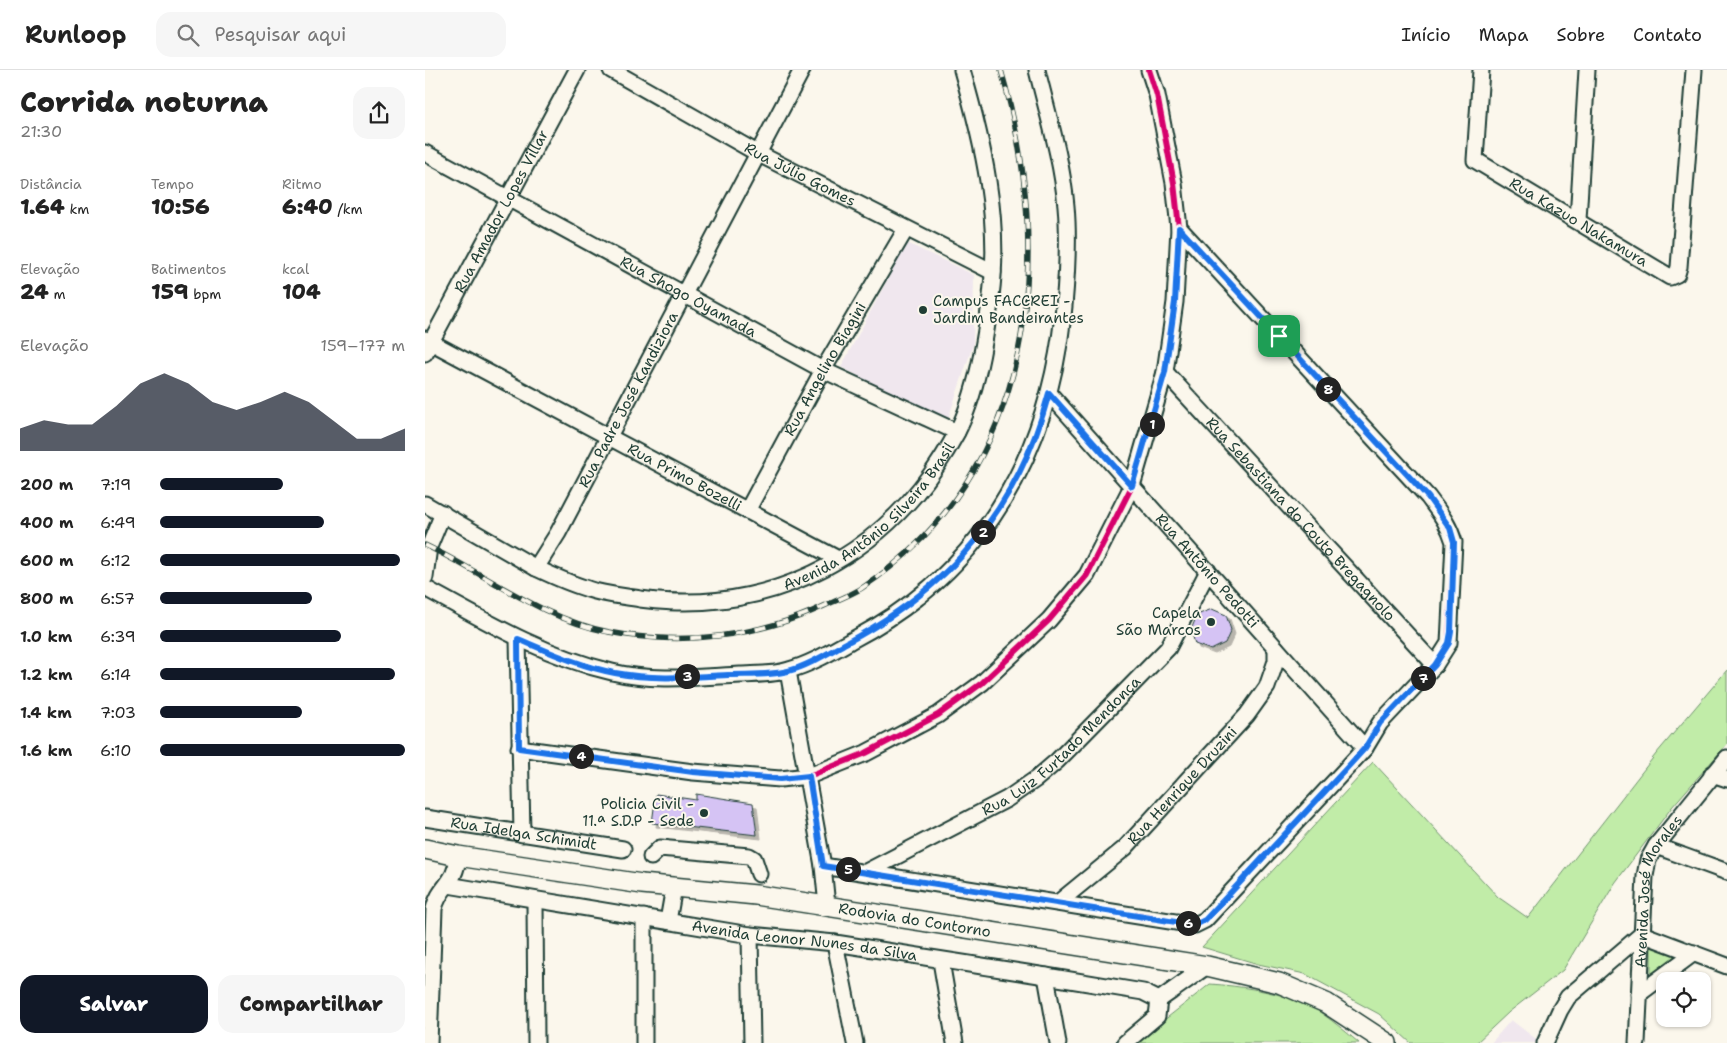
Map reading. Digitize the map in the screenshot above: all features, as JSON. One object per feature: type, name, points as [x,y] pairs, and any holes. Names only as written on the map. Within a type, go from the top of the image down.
[{"type":"main road","name":"Rodovia do Contorno","points":[[425,849],[458,856],[674,887],[756,895],[1207,966],[1279,984],[1326,1003],[1370,1030],[1387,1043]]},
{"type":"street","name":"Rua Amador Lopes Villar","points":[[427,344],[577,70]]},
{"type":"street","name":"Rua Júlio Gomes","points":[[611,70],[759,154],[993,272]]},
{"type":"street","name":"Rua Padre José Kandiziora","points":[[536,568],[685,295],[802,70]]},
{"type":"street","name":"Avenida Antônio Silveira Brasil","points":[[425,504],[536,568],[589,590],[661,602],[706,602],[739,598],[781,588],[819,571],[881,529],[910,501],[933,472],[957,432],[968,404],[979,361],[991,295],[993,234],[987,168],[962,70]]},
{"type":"street","points":[[425,588],[518,639],[584,664],[623,674],[652,677],[788,671],[869,631],[905,607],[953,568],[996,514],[1010,489],[1031,442],[1049,393],[1061,331],[1068,242],[1062,174],[1037,70]]},
{"type":"street","points":[[519,748],[693,772],[780,779],[809,776],[865,753],[938,715],[982,683],[1043,627],[1075,590],[1097,558],[1132,486],[1165,372],[1175,302],[1179,228],[1174,183],[1157,95],[1149,70]]},
{"type":"street","name":"Rua Kazuo Nakamura","points":[[1481,70],[1475,160],[1670,276],[1677,274],[1679,267],[1695,70]]},
{"type":"street","points":[[1577,220],[1587,70]]},
{"type":"street","name":"Rua Shogo Oyamada","points":[[425,153],[508,196],[823,370],[957,432]]},
{"type":"street","points":[[823,866],[868,871],[1195,925],[1205,920],[1365,748],[1380,723],[1435,665],[1449,643],[1454,554],[1450,528],[1428,497],[1179,228]]},
{"type":"street","name":"Rua Angelino Biagini","points":[[747,511],[823,370],[906,229]]},
{"type":"street","name":"Rua Primo Bozelli","points":[[427,344],[609,436],[839,559]]},
{"type":"street","name":"Rua Sebastiana do Couto Bregagnolo","points":[[1165,372],[1435,665]]},
{"type":"street","name":"Rua Antônio Pedotti","points":[[1049,393],[1365,748]]},
{"type":"street","points":[[425,576],[429,547],[443,513]]},
{"type":"street","name":"Rua Luiz Furtado Mendonça","points":[[868,871],[1007,799],[1036,779],[1057,761],[1168,648],[1208,571]]},
{"type":"street","points":[[518,639],[522,834]]},
{"type":"street","name":"Rua Henrique Druzini","points":[[1059,902],[1125,848],[1247,715],[1267,687],[1276,662],[1276,648]]},
{"type":"street","points":[[788,671],[809,776],[823,866],[827,906]]},
{"type":"street","name":"Avenida José Morales","points":[[1637,1043],[1646,868],[1656,846],[1712,774],[1727,758]]},
{"type":"street","points":[[1712,774],[1727,779]]},
{"type":"street","name":"Rua Idelga Schimidt","points":[[425,818],[623,849]]},
{"type":"street","points":[[1656,846],[1727,872]]},
{"type":"street","points":[[651,857],[660,848],[749,856],[754,859],[759,874]]},
{"type":"street","points":[[429,1043],[434,909],[436,898],[449,885],[457,866],[458,856]]},
{"type":"street","name":"Avenida Leonor Nunes da Silva","points":[[449,885],[535,901],[750,935],[835,944],[1046,976],[1143,992],[1159,1000]]},
{"type":"street","points":[[668,921],[674,887]]},
{"type":"street","points":[[535,901],[535,1043]]},
{"type":"street","points":[[644,918],[644,1043]]},
{"type":"street","points":[[1545,1043],[1560,1010],[1568,998],[1642,934],[1727,966]]},
{"type":"street","points":[[750,935],[752,1043]]},
{"type":"street","points":[[835,944],[855,1043]]},
{"type":"street","points":[[1639,994],[1693,953]]},
{"type":"street","points":[[941,961],[955,1043]]},
{"type":"street","points":[[1125,1043],[1157,1016],[1159,1000],[1207,966]]},
{"type":"street","points":[[1046,976],[1058,1043]]},
{"type":"shaded area","name":"Campus FACCREI - Jardim Bandeirantes","points":[[907,243],[974,275],[973,345],[947,422],[841,367]]},
{"type":"shaded area","points":[[1511,1020],[1540,1042],[1491,1043]]},
{"type":"green space","points":[[1727,670],[1727,744],[1672,807],[1615,883],[1563,970],[1509,1012],[1476,1043],[1411,1043],[1379,1014],[1305,974],[1258,964],[1202,947],[1373,762],[1498,897],[1528,918],[1656,754]]},
{"type":"green space","points":[[1655,945],[1680,955],[1651,977],[1651,948]]},
{"type":"green space","points":[[1210,984],[1256,990],[1302,1002],[1324,1015],[1359,1043],[1135,1043]]},
{"type":"building","name":"Capela São Marcos","points":[[1212,609],[1226,615],[1231,630],[1225,643],[1211,650],[1195,644],[1191,630],[1197,615]]},
{"type":"building","name":"Policia Civil - 11.ª S.D.P - Sede","points":[[656,794],[696,800],[696,794],[753,803],[757,835],[652,823]]},
{"type":"railway","points":[[425,545],[537,606],[561,617],[584,626],[636,636],[691,638],[746,632],[799,617],[862,588],[920,540],[965,484],[997,422],[1017,355],[1027,285],[1027,213],[1018,141],[1001,70]]},
{"type":"cycle path","points":[[519,748],[693,772],[780,779],[809,776],[866,753],[938,715],[982,683],[1049,620],[1087,575],[1132,486],[1165,372],[1175,302],[1179,228],[1174,183],[1157,95],[1149,70]]},
{"type":"cycle path","points":[[823,866],[1195,925],[1205,920],[1365,748],[1380,723],[1435,665],[1449,643],[1454,542],[1443,518],[1428,497],[1179,228]]},
{"type":"place","name":"Campus FACCREI - Jardim Bandeirantes","points":[[923,310]]},
{"type":"place","name":"Capela São Marcos","points":[[1211,622]]},
{"type":"place","name":"Policia Civil - 11.ª S.D.P - Sede","points":[[704,813]]},
{"type":"route","points":[[1179,228],[1279,336],[1428,497],[1450,528],[1454,542],[1451,632],[1449,643],[1435,665],[1380,723],[1365,748],[1205,920],[1195,925],[868,871],[823,866],[809,776],[780,779],[693,772],[519,748],[518,639],[584,664],[614,673],[652,677],[755,674],[788,671],[820,657],[869,631],[905,607],[953,568],[975,543],[996,514],[1015,481],[1046,405],[1049,393],[1132,486],[1157,408],[1165,372],[1175,302],[1179,228]]}]
